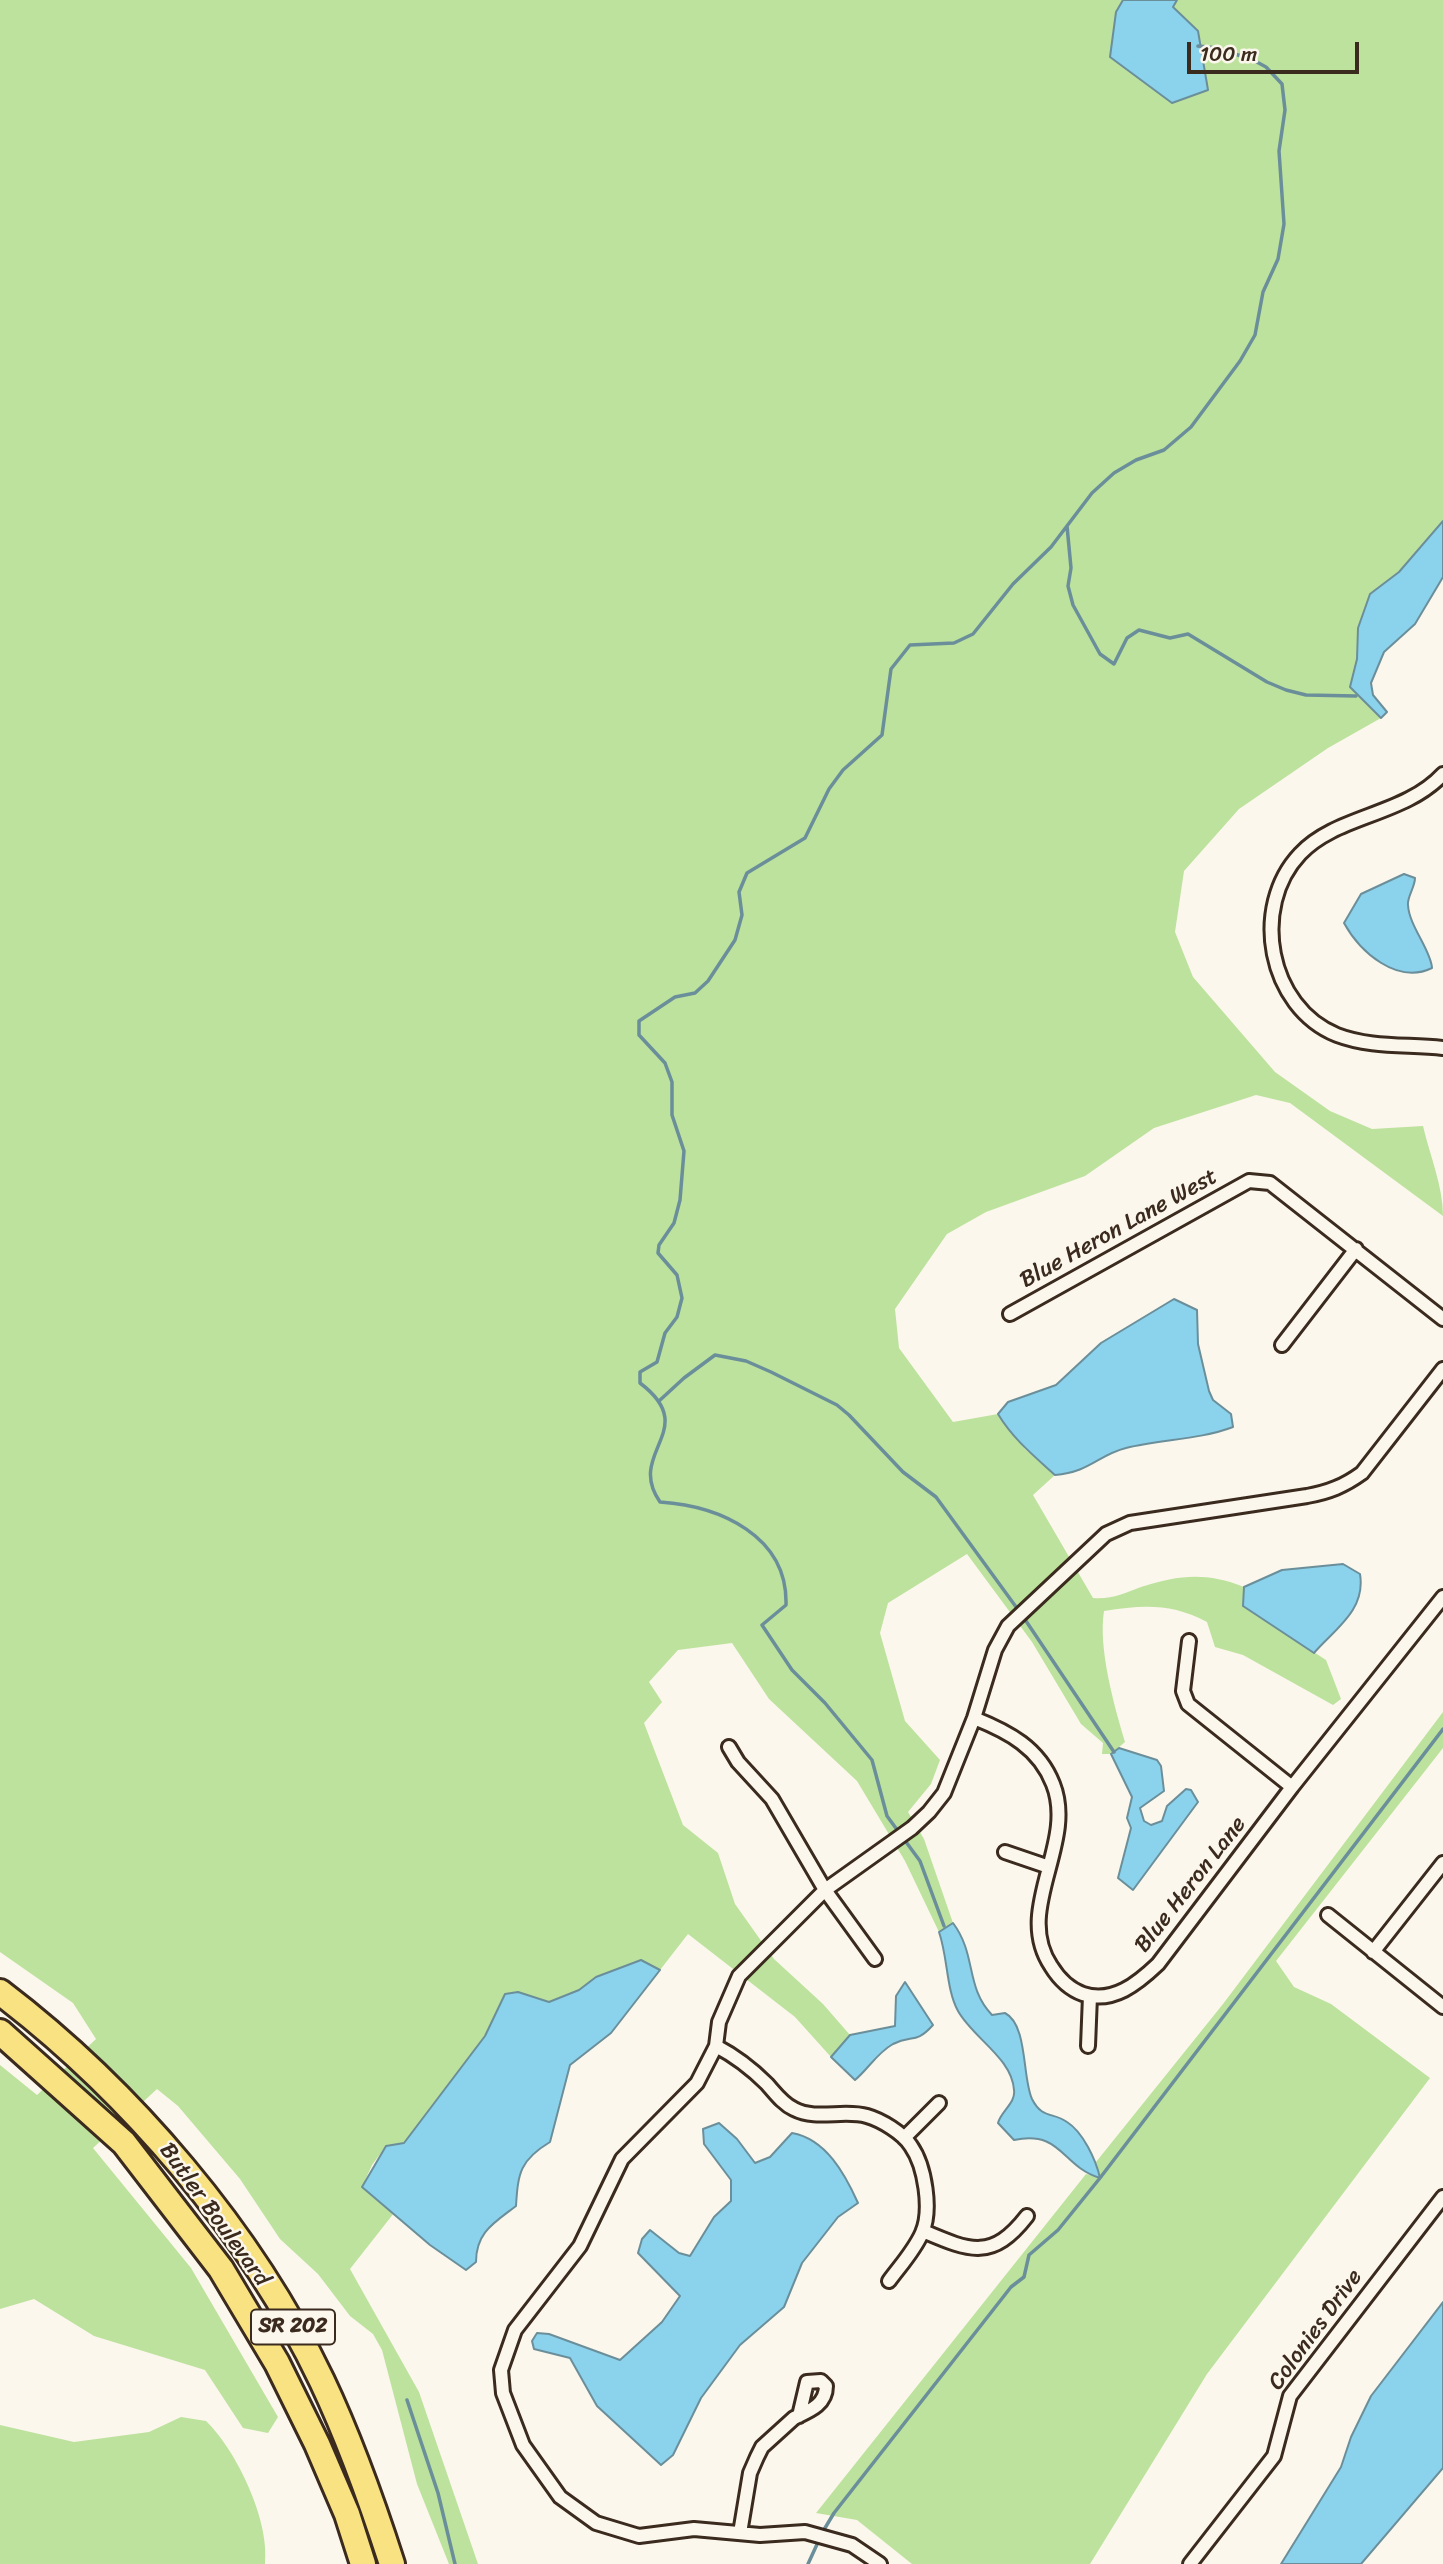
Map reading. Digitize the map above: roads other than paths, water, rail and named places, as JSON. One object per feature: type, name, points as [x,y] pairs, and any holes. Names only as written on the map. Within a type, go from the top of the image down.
[{"type":"highway","name":"Butler Boulevard","points":[[0,1992],[74,2050],[142,2119],[218,2214],[282,2307],[321,2380],[365,2480],[392,2564]]},
{"type":"highway","name":"Butler Boulevard","points":[[0,2032],[124,2143],[221,2269],[276,2362],[317,2444],[347,2514],[363,2564]]},
{"type":"street","points":[[1443,774],[1428,789],[1319,839],[1300,854],[1283,879],[1274,901],[1271,948],[1285,985],[1298,1004],[1316,1022],[1336,1035],[1364,1042],[1443,1048]]},
{"type":"street","name":"Blue Heron Lane West","points":[[1010,1314],[1249,1181],[1270,1182],[1356,1250]]},
{"type":"street","points":[[1282,1345],[1356,1250],[1443,1319]]},
{"type":"street","points":[[880,2564],[852,2545],[805,2532],[740,2533],[694,2529],[639,2536],[596,2524],[560,2497],[523,2445],[506,2402],[501,2370],[515,2330],[580,2246],[622,2158],[696,2083],[716,2046],[719,2022],[739,1976],[825,1890],[912,1828],[944,1793],[974,1718],[995,1650],[1009,1626],[1107,1534],[1130,1523],[1335,1490],[1362,1473],[1443,1369]]},
{"type":"street","name":"Blue Heron Lane","points":[[1090,1996],[1123,1991],[1139,1982],[1158,1964],[1292,1787],[1443,1597]]},
{"type":"street","points":[[1189,1641],[1183,1691],[1188,1704],[1292,1787]]},
{"type":"street","points":[[974,1718],[1026,1744],[1042,1760],[1054,1787],[1058,1815],[1038,1910],[1037,1931],[1042,1953],[1072,1990],[1090,1996],[1088,2046]]},
{"type":"street","points":[[729,1747],[738,1762],[772,1799],[825,1890],[841,1908],[876,1959]]},
{"type":"street","points":[[1004,1852],[1049,1867]]},
{"type":"street","points":[[1373,1952],[1443,1863]]},
{"type":"street","points":[[1328,1915],[1443,2007]]},
{"type":"street","points":[[716,2046],[747,2065],[788,2106],[797,2111],[816,2115],[844,2112],[865,2115],[879,2120],[904,2138],[919,2162],[927,2204],[923,2231],[889,2281]]},
{"type":"street","points":[[904,2138],[939,2103]]},
{"type":"street","name":"Colonies Drive","points":[[1190,2564],[1273,2456],[1290,2396],[1443,2197]]},
{"type":"street","points":[[923,2231],[963,2248],[982,2250],[1016,2230],[1027,2216]]},
{"type":"street","points":[[740,2533],[750,2473],[762,2447],[799,2416]]},
{"type":"water","points":[[1123,0],[1177,0],[1173,7],[1198,31],[1208,90],[1172,103],[1110,57],[1116,12]]},
{"type":"water","points":[[1443,521],[1443,577],[1415,624],[1384,652],[1371,683],[1373,695],[1387,712],[1381,718],[1350,687],[1357,659],[1358,628],[1370,594],[1399,572]]},
{"type":"water","points":[[1404,874],[1415,878],[1408,902],[1409,913],[1431,961],[1432,968],[1419,972],[1393,969],[1381,963],[1360,945],[1344,923],[1361,894]]},
{"type":"water","points":[[1174,1299],[1197,1310],[1198,1344],[1209,1391],[1213,1400],[1231,1414],[1233,1427],[1126,1448],[1085,1467],[1055,1475],[1017,1439],[998,1414],[1008,1402],[1056,1385],[1101,1343]]},
{"type":"water","points":[[1343,1564],[1360,1574],[1358,1598],[1347,1618],[1314,1653],[1243,1606],[1244,1587],[1282,1570]]},
{"type":"water","points":[[1119,1748],[1157,1760],[1161,1766],[1164,1791],[1140,1808],[1144,1821],[1151,1825],[1162,1821],[1167,1806],[1186,1789],[1191,1790],[1198,1802],[1133,1890],[1118,1878],[1131,1828],[1127,1818],[1132,1797],[1111,1754]]},
{"type":"water","points":[[953,1923],[965,1947],[974,1982],[984,2004],[992,2015],[1005,2013],[1018,2028],[1032,2099],[1040,2110],[1062,2119],[1078,2132],[1092,2155],[1100,2178],[1077,2166],[1052,2144],[1030,2138],[1014,2140],[998,2123],[1013,2099],[1012,2079],[999,2058],[965,2021],[954,2002],[939,1932]]},
{"type":"water","points":[[641,1960],[660,1970],[611,2033],[570,2065],[550,2142],[532,2155],[522,2168],[516,2206],[494,2223],[483,2236],[476,2262],[466,2270],[430,2245],[362,2187],[386,2146],[404,2143],[485,2036],[505,1994],[518,1992],[549,2002],[579,1990],[596,1977]]},
{"type":"water","points":[[905,1982],[933,2025],[922,2035],[899,2041],[887,2048],[855,2080],[831,2057],[850,2035],[895,2026],[896,1996]]},
{"type":"water","points":[[719,2123],[737,2139],[755,2163],[770,2157],[792,2133],[815,2142],[833,2159],[858,2203],[838,2217],[802,2263],[784,2307],[740,2345],[701,2398],[673,2455],[661,2465],[597,2406],[570,2358],[534,2349],[532,2341],[537,2333],[549,2334],[620,2360],[662,2322],[680,2296],[638,2253],[642,2239],[650,2230],[679,2253],[690,2256],[714,2217],[731,2201],[731,2180],[704,2144],[703,2129]]},
{"type":"water","points":[[1443,2302],[1443,2468],[1361,2564],[1281,2564],[1341,2467],[1351,2437],[1371,2396]]},
{"type":"waterway","points":[[944,1926],[920,1861],[887,1816],[872,1760],[825,1703],[792,1670],[762,1625],[786,1605],[784,1581],[776,1560],[763,1543],[727,1518],[705,1510],[660,1502],[652,1484],[651,1469],[664,1428],[664,1414],[657,1400],[640,1383],[640,1372],[657,1362],[665,1333],[677,1317],[682,1298],[677,1275],[658,1253],[659,1245],[674,1223],[680,1200],[684,1151],[672,1115],[672,1082],[665,1063],[639,1035],[639,1021],[675,997],[695,993],[708,981],[735,940],[742,915],[739,892],[747,873],[805,838],[829,789],[843,770],[882,735],[891,669],[910,645],[954,643],[973,634],[1013,584],[1051,547],[1092,493],[1114,473],[1136,460],[1164,450],[1191,427],[1240,361],[1255,335],[1263,292],[1278,259],[1284,224],[1279,151],[1285,110],[1282,84],[1266,67],[1255,61],[1218,48],[1198,46]]},
{"type":"waterway","points":[[1067,526],[1071,568],[1068,586],[1073,605],[1100,654],[1114,664],[1127,638],[1139,630],[1170,638],[1188,634],[1267,682],[1286,690],[1306,695],[1356,696]]},
{"type":"waterway","points":[[659,1401],[715,1355],[746,1361],[837,1405],[903,1472],[936,1497],[1019,1611]]},
{"type":"waterway","points":[[1024,1618],[1114,1752]]},
{"type":"waterway","points":[[822,2533],[834,2513],[1011,2287],[1024,2277],[1029,2255],[1058,2230],[1100,2178],[1443,1729]]},
{"type":"waterway","points":[[407,2400],[438,2493],[455,2564]]},
{"type":"waterway","points":[[808,2564],[819,2540]]}]
